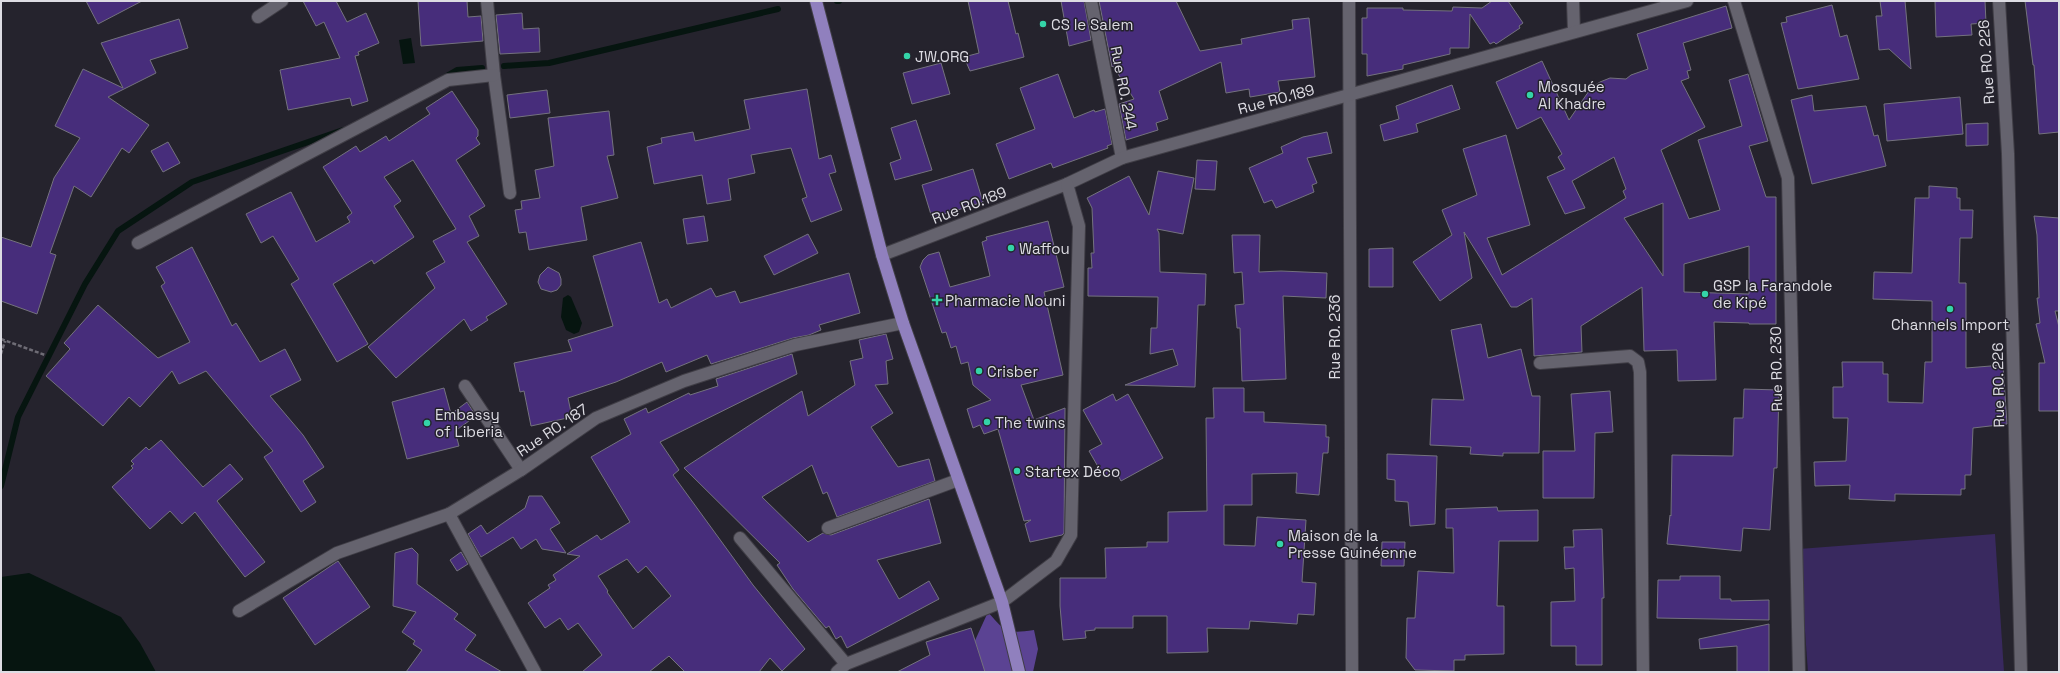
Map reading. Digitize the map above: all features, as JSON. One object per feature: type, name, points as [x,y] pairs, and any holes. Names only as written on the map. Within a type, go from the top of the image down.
[{"type":"main road","points":[[816,1],[882,255],[902,323],[1002,602],[1019,672]]},
{"type":"street","points":[[258,17],[282,1]]},
{"type":"street","points":[[487,1],[494,75],[510,193]]},
{"type":"street","name":"Rue RO. 244","points":[[1091,1],[1122,158]]},
{"type":"street","name":"Rue RO. 236","points":[[1349,1],[1348,96],[1352,672]]},
{"type":"street","points":[[1573,1],[1574,32]]},
{"type":"street","name":"Rue RO.189","points":[[882,255],[1067,184],[1122,158],[1688,1]]},
{"type":"street","name":"Rue RO. 230","points":[[1734,1],[1788,178],[1799,672]]},
{"type":"street","name":"Rue RO. 226","points":[[1999,1],[2008,154],[2021,672]]},
{"type":"street","points":[[138,243],[448,80],[494,75]]},
{"type":"street","points":[[740,538],[841,668],[1002,602],[1056,561],[1071,536],[1079,226],[1067,184]]},
{"type":"street","name":"Rue RO. 187","points":[[239,611],[337,553],[449,514],[521,470],[596,418],[684,381],[795,345],[902,323]]},
{"type":"street","points":[[1540,363],[1630,356],[1638,362],[1640,372],[1643,672]]},
{"type":"street","points":[[465,386],[521,470]]},
{"type":"street","points":[[828,528],[958,480]]},
{"type":"street","points":[[449,514],[535,672]]},
{"type":"path","points":[[1,339],[44,355]]},
{"type":"path","points":[[1,354],[6,341]]},
{"type":"shaded area","points":[[411,38],[415,63],[403,64],[399,40]]},
{"type":"shaded area","points":[[568,295],[571,297],[582,323],[579,332],[574,334],[566,330],[561,317],[563,298]]},
{"type":"shaded area","points":[[1995,534],[2004,672],[1808,672],[1799,549]]},
{"type":"shaded area","points":[[29,573],[121,617],[140,643],[156,672],[1,672],[1,577]]},
{"type":"shaded area","points":[[988,612],[1003,628],[1007,630],[1018,632],[1034,630],[1038,649],[1033,672],[970,672],[967,658]]},
{"type":"building","points":[[86,1],[142,1],[98,24]]},
{"type":"building","points":[[303,1],[336,1],[347,22],[366,13],[379,43],[358,52],[359,55],[355,56],[368,101],[352,106],[350,98],[288,110],[280,70],[340,58],[324,22],[316,26]]},
{"type":"building","points":[[418,1],[467,1],[468,17],[481,16],[483,41],[421,46]]},
{"type":"building","points":[[968,1],[1008,1],[1016,34],[1018,33],[1024,57],[970,71],[964,57],[979,53]]},
{"type":"building","points":[[1061,1],[1084,1],[1091,40],[1069,46]]},
{"type":"building","points":[[1099,1],[1176,1],[1200,51],[1242,44],[1241,39],[1293,29],[1292,20],[1309,18],[1315,77],[1278,81],[1280,92],[1250,97],[1249,89],[1226,93],[1221,62],[1159,91],[1168,119],[1156,123],[1158,130],[1126,140],[1119,104],[1134,99],[1113,66],[1112,67]]},
{"type":"building","points":[[1492,1],[1508,1],[1523,23],[1519,26],[1520,28],[1496,44],[1494,42],[1490,44],[1470,14],[1469,48],[1450,48],[1450,54],[1403,65],[1403,69],[1367,76],[1367,54],[1362,54],[1362,18],[1367,18],[1367,8],[1403,8],[1403,10],[1452,11],[1453,7],[1482,8]]},
{"type":"building","points":[[1880,1],[1905,1],[1911,69],[1889,49],[1879,50],[1876,16],[1882,16]]},
{"type":"building","points":[[1935,1],[1985,1],[1986,23],[1971,24],[1972,35],[1936,37]]},
{"type":"building","points":[[2025,1],[2059,1],[2059,132],[2039,134],[2034,65]]},
{"type":"building","points":[[1832,5],[1840,37],[1847,35],[1859,79],[1798,89],[1781,23],[1787,22],[1786,17]]},
{"type":"building","points":[[1726,6],[1732,28],[1683,43],[1691,70],[1687,71],[1689,78],[1681,81],[1705,127],[1661,150],[1689,219],[1720,210],[1698,140],[1742,126],[1729,80],[1748,74],[1768,141],[1749,146],[1766,197],[1776,197],[1776,324],[1714,322],[1716,380],[1678,381],[1677,350],[1644,351],[1642,287],[1581,326],[1582,352],[1534,356],[1532,298],[1517,307],[1511,307],[1464,232],[1472,278],[1440,301],[1413,262],[1452,235],[1442,210],[1477,195],[1463,149],[1506,135],[1530,225],[1487,238],[1502,275],[1626,198],[1623,191],[1626,189],[1614,157],[1572,181],[1585,208],[1565,214],[1547,177],[1565,169],[1558,157],[1562,154],[1541,117],[1517,129],[1496,82],[1542,61],[1569,120],[1591,88],[1600,82],[1610,78],[1626,79],[1631,75],[1648,69],[1637,34]],"holes":[[[1663,203],[1663,276],[1624,218]],[[1749,246],[1749,294],[1684,292],[1684,264]]]},
{"type":"building","points":[[522,13],[523,29],[539,28],[540,52],[500,54],[496,15]]},
{"type":"building","points":[[179,19],[188,48],[150,60],[156,73],[108,97],[149,125],[129,153],[122,148],[91,197],[74,186],[50,253],[56,255],[37,314],[1,301],[1,237],[31,247],[54,178],[80,138],[55,126],[83,69],[123,88],[101,43]]},
{"type":"building","points":[[941,63],[950,94],[912,104],[903,73]]},
{"type":"building","points":[[1058,74],[1074,118],[1094,110],[1095,112],[1105,109],[1112,144],[1107,146],[1108,148],[1053,168],[1051,163],[1009,179],[996,144],[1035,129],[1020,88]]},
{"type":"building","points":[[1452,85],[1460,109],[1416,124],[1418,132],[1384,141],[1380,125],[1399,119],[1396,106]]},
{"type":"building","points":[[807,89],[819,159],[831,155],[836,172],[829,174],[842,210],[811,222],[802,199],[807,197],[791,148],[751,155],[755,173],[728,179],[731,200],[707,204],[702,175],[654,184],[647,147],[662,143],[661,138],[693,132],[695,141],[750,129],[744,100]]},
{"type":"building","points":[[547,90],[550,113],[510,118],[507,95]]},
{"type":"building","points":[[452,91],[478,130],[478,136],[476,138],[480,144],[456,160],[485,206],[469,216],[479,236],[467,242],[507,304],[486,317],[488,320],[471,331],[464,319],[396,378],[368,347],[435,288],[426,273],[445,262],[433,241],[456,229],[413,160],[384,177],[401,201],[394,206],[414,237],[374,264],[372,260],[333,284],[368,344],[337,362],[291,284],[299,279],[273,236],[261,243],[246,214],[291,192],[316,242],[350,222],[347,217],[352,213],[323,167],[356,146],[360,152],[386,136],[389,141],[430,114],[426,108]]},
{"type":"building","points":[[1812,95],[1814,111],[1866,106],[1874,136],[1878,135],[1886,166],[1812,184],[1791,100]]},
{"type":"building","points":[[1960,97],[1963,134],[1887,141],[1884,104]]},
{"type":"building","points":[[609,111],[614,155],[607,156],[618,198],[581,207],[587,240],[529,250],[526,232],[519,233],[515,210],[522,209],[521,201],[540,198],[535,170],[554,166],[548,118]]},
{"type":"building","points":[[916,120],[932,170],[895,180],[890,163],[901,159],[891,128]]},
{"type":"building","points":[[1988,123],[1988,145],[1966,146],[1966,124]]},
{"type":"building","points":[[1327,132],[1332,153],[1307,158],[1317,183],[1312,185],[1314,192],[1276,208],[1272,200],[1264,203],[1249,168],[1283,153],[1281,147],[1303,137]]},
{"type":"building","points":[[168,142],[180,163],[163,172],[151,151]]},
{"type":"building","points":[[1197,160],[1217,161],[1215,190],[1195,189]]},
{"type":"building","points":[[973,169],[983,202],[932,218],[922,185]]},
{"type":"building","points":[[1158,171],[1194,178],[1183,234],[1157,229],[1159,233],[1160,272],[1206,274],[1205,305],[1198,305],[1195,387],[1125,385],[1178,365],[1173,349],[1150,354],[1151,328],[1157,328],[1158,297],[1088,296],[1088,268],[1092,268],[1091,253],[1094,253],[1092,208],[1087,198],[1129,176],[1149,215]]},
{"type":"building","points":[[1929,186],[1957,188],[1957,198],[1960,198],[1960,210],[1973,210],[1972,238],[1960,238],[1959,283],[1966,283],[1966,368],[2003,365],[2007,424],[1973,428],[1971,475],[1965,475],[1965,489],[1961,489],[1961,495],[1895,494],[1895,501],[1849,499],[1850,485],[1815,486],[1814,462],[1846,461],[1848,418],[1833,418],[1833,387],[1843,387],[1842,362],[1883,362],[1883,374],[1888,374],[1888,402],[1923,403],[1925,362],[1932,362],[1932,301],[1873,299],[1874,272],[1912,273],[1915,198],[1929,198]]},
{"type":"building","points":[[704,216],[708,241],[687,244],[683,219]]},
{"type":"building","points":[[2034,216],[2059,218],[2059,311],[2055,311],[2059,327],[2059,411],[2039,411],[2039,363],[2045,363],[2036,324],[2040,323],[2037,298],[2039,298],[2037,235]]},
{"type":"building","points":[[1048,221],[1064,287],[1044,292],[1063,375],[1021,385],[1034,420],[1065,408],[1064,533],[1062,535],[1030,542],[1025,524],[1031,520],[1024,521],[998,429],[984,434],[980,425],[973,428],[967,409],[991,400],[973,385],[968,362],[961,364],[956,346],[951,348],[946,332],[942,333],[920,267],[923,260],[928,255],[939,252],[950,287],[990,276],[982,242],[987,240],[986,237]]},
{"type":"building","points":[[808,234],[818,253],[774,275],[764,256]]},
{"type":"building","points":[[1232,235],[1260,235],[1259,272],[1281,271],[1327,273],[1326,298],[1283,296],[1286,379],[1242,381],[1240,328],[1237,328],[1235,305],[1244,304],[1242,272],[1234,273]]},
{"type":"building","points":[[641,242],[659,303],[667,299],[671,308],[711,288],[716,297],[735,291],[740,303],[849,273],[860,313],[819,325],[821,330],[809,335],[793,338],[711,364],[707,355],[666,372],[662,362],[616,382],[568,398],[572,417],[531,426],[524,391],[520,392],[514,363],[572,351],[568,340],[613,326],[593,256]]},
{"type":"building","points":[[192,247],[232,326],[236,323],[260,362],[285,349],[301,380],[270,396],[303,435],[324,467],[303,481],[316,502],[301,512],[264,457],[273,451],[206,371],[179,384],[172,371],[140,407],[129,397],[103,426],[46,376],[70,349],[64,343],[98,305],[158,358],[190,342],[161,286],[165,283],[156,267]]},
{"type":"building","points":[[1393,248],[1393,287],[1369,287],[1369,249]]},
{"type":"building","points":[[548,267],[559,273],[561,279],[561,285],[557,290],[551,292],[541,289],[538,282],[540,275]]},
{"type":"building","points":[[1481,324],[1488,358],[1521,349],[1532,396],[1540,396],[1539,453],[1503,453],[1503,456],[1470,454],[1471,447],[1430,445],[1432,399],[1464,400],[1451,330]]},
{"type":"building","points":[[886,334],[893,359],[886,361],[888,384],[875,385],[893,413],[871,427],[898,467],[929,459],[935,481],[837,517],[827,492],[823,494],[812,465],[762,497],[808,542],[823,533],[831,535],[929,499],[941,543],[877,560],[899,599],[929,581],[939,599],[847,648],[841,636],[836,639],[829,626],[826,628],[793,589],[777,565],[780,563],[684,468],[802,391],[808,416],[855,385],[850,361],[863,358],[859,340]]},
{"type":"building","points":[[792,354],[797,374],[660,442],[679,470],[673,475],[753,585],[805,649],[782,671],[770,658],[759,672],[685,672],[669,656],[649,672],[582,672],[602,655],[578,623],[568,630],[560,618],[545,628],[528,603],[550,588],[548,585],[556,580],[553,575],[580,556],[567,554],[597,535],[601,540],[630,522],[591,457],[631,434],[624,419],[646,408],[648,413],[689,393],[690,395],[718,386],[716,379]],"holes":[[[627,559],[638,573],[646,566],[671,596],[633,629],[607,592],[608,591],[598,576]]]},
{"type":"building","points":[[444,388],[451,414],[467,402],[476,416],[455,431],[459,446],[407,459],[392,402]]},
{"type":"building","points":[[1213,388],[1244,388],[1244,412],[1264,412],[1264,422],[1326,425],[1326,437],[1329,437],[1328,453],[1323,453],[1319,495],[1296,493],[1297,473],[1252,474],[1252,505],[1224,505],[1224,545],[1255,546],[1257,517],[1306,520],[1302,582],[1316,583],[1314,615],[1298,614],[1297,624],[1250,621],[1249,629],[1207,628],[1208,652],[1167,653],[1167,616],[1133,616],[1133,628],[1095,628],[1095,630],[1085,631],[1086,638],[1063,640],[1060,606],[1060,578],[1106,578],[1105,548],[1147,547],[1147,542],[1168,542],[1168,512],[1207,511],[1206,418],[1214,418]]},
{"type":"building","points":[[1744,389],[1779,390],[1777,468],[1774,468],[1770,530],[1743,528],[1741,551],[1667,544],[1670,515],[1671,516],[1672,455],[1733,456],[1734,418],[1743,418]]},
{"type":"building","points":[[1610,391],[1613,432],[1595,433],[1594,498],[1543,498],[1543,451],[1575,451],[1571,394]]},
{"type":"building","points":[[1113,394],[1116,401],[1128,394],[1163,458],[1121,481],[1116,471],[1104,477],[1089,451],[1102,444],[1083,410]]},
{"type":"building","points":[[161,440],[203,487],[230,464],[243,479],[217,501],[265,562],[245,577],[195,512],[182,524],[170,511],[150,529],[112,487],[133,468],[131,466],[134,464],[131,461],[146,447],[149,450]]},
{"type":"building","points":[[1387,454],[1437,456],[1435,524],[1410,526],[1408,502],[1395,501],[1395,480],[1387,479]]},
{"type":"building","points":[[529,496],[542,496],[560,523],[550,529],[566,553],[542,549],[536,539],[521,549],[513,537],[481,557],[468,534],[481,525],[487,534],[525,508]]},
{"type":"building","points":[[1497,507],[1498,511],[1538,510],[1538,541],[1499,541],[1497,606],[1504,606],[1504,654],[1465,655],[1465,660],[1454,660],[1454,671],[1415,670],[1406,658],[1407,618],[1415,618],[1418,571],[1454,573],[1453,528],[1446,528],[1446,509]]},
{"type":"building","points":[[1602,529],[1604,598],[1602,598],[1602,665],[1576,665],[1576,646],[1551,646],[1551,602],[1575,601],[1574,568],[1565,569],[1564,547],[1574,547],[1573,530]]},
{"type":"building","points":[[1382,542],[1405,542],[1404,566],[1381,566]]},
{"type":"building","points":[[412,548],[418,554],[417,584],[458,614],[454,619],[476,635],[465,650],[502,672],[406,672],[422,650],[413,644],[415,641],[402,632],[416,612],[393,606],[395,553]]},
{"type":"building","points":[[461,552],[468,564],[457,571],[450,560]]},
{"type":"building","points":[[338,561],[370,607],[315,645],[283,598]]},
{"type":"building","points":[[1680,576],[1720,576],[1720,599],[1731,599],[1731,601],[1769,600],[1769,620],[1657,618],[1658,580],[1680,580]]},
{"type":"building","points":[[1769,624],[1769,672],[1737,672],[1737,646],[1700,649],[1699,639]]},
{"type":"building","points":[[971,628],[985,672],[897,672],[930,655],[926,642]]},
{"type":"waterway","points":[[504,66],[549,63],[778,9]]},
{"type":"waterway","points":[[445,77],[457,70],[482,68]]},
{"type":"waterway","points":[[1,486],[18,417],[85,284],[118,231],[192,182],[343,130]]},
{"type":"place","name":"CS le Salem","points":[[1043,24]]},
{"type":"place","name":"JW.ORG","points":[[907,56]]},
{"type":"place","name":"Mosquée Al Khadre","points":[[1530,95]]},
{"type":"place","name":"Waffou","points":[[1011,248]]},
{"type":"place","name":"GSP la Farandole de Kipé","points":[[1705,294]]},
{"type":"place","name":"Pharmacie Nouni","points":[[937,300]]},
{"type":"place","name":"Channels Import","points":[[1950,309]]},
{"type":"place","name":"Crisber","points":[[979,371]]},
{"type":"place","name":"The twins","points":[[987,422]]},
{"type":"place","name":"Embassy of Liberia","points":[[427,423]]},
{"type":"place","name":"Startex Déco","points":[[1017,471]]},
{"type":"place","name":"Maison de la Presse Guinéenne","points":[[1280,544]]}]
